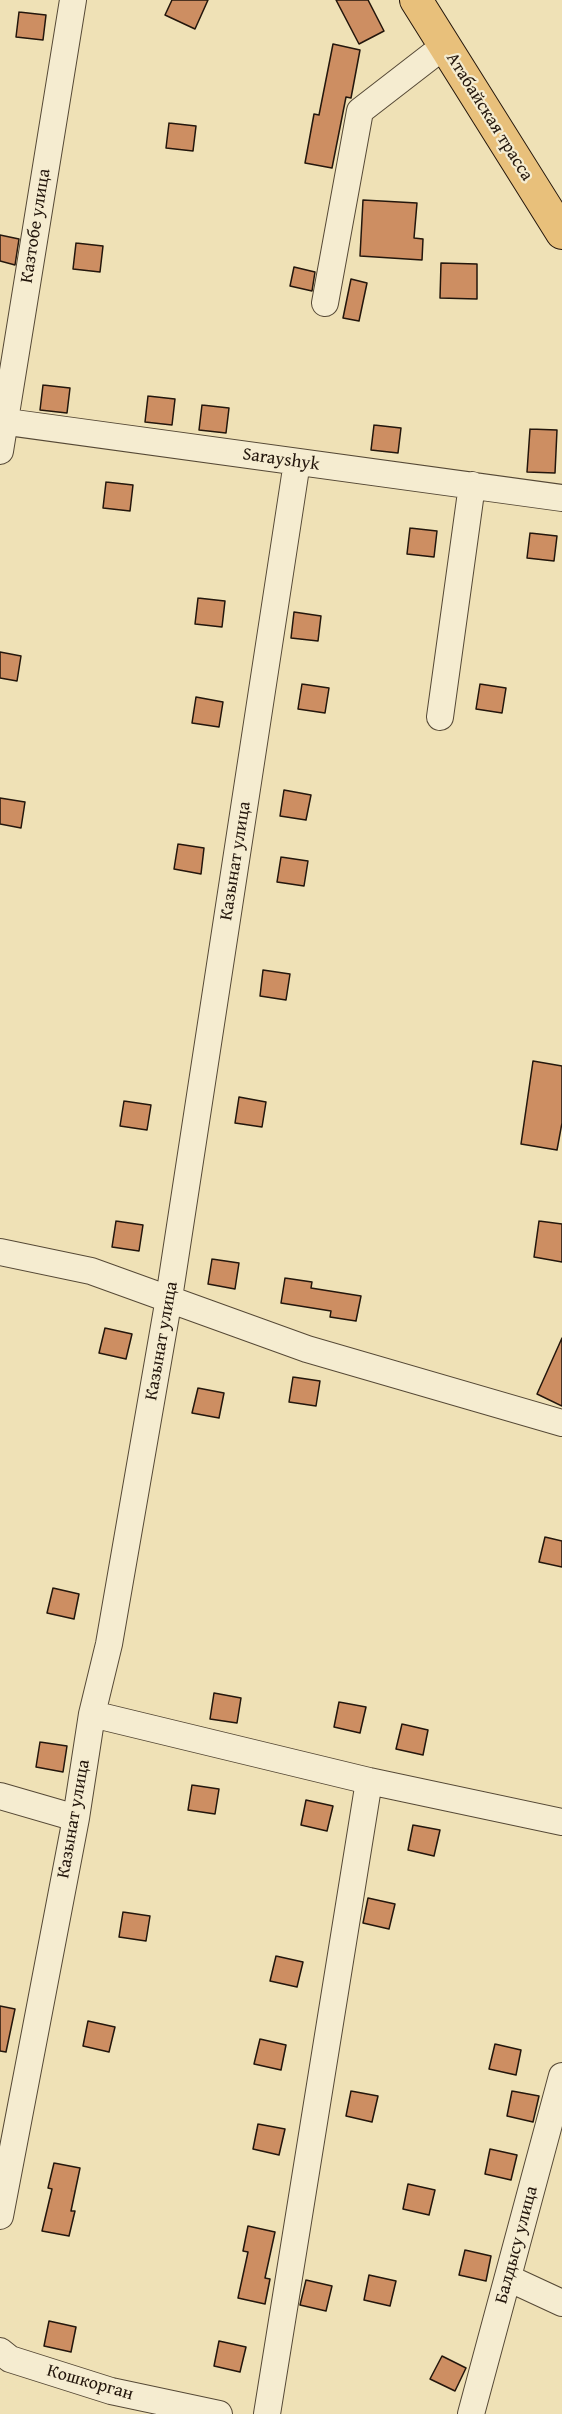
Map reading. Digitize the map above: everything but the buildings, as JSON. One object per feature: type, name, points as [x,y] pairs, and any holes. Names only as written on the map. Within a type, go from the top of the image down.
[{"type":"main road","name":"Атабайская трасса","points":[[416,0],[562,233]]},
{"type":"street","name":"Казтобе улица","points":[[0,451],[2,422],[73,0]]},
{"type":"street","points":[[325,303],[360,111],[444,46]]},
{"type":"street","name":"Sarayshyk","points":[[2,422],[562,498]]},
{"type":"street","name":"Казынат улица","points":[[0,2216],[76,1818],[92,1714],[109,1644],[170,1298],[297,462]]},
{"type":"street","points":[[440,717],[472,485]]},
{"type":"street","points":[[0,1252],[91,1270],[307,1349],[562,1423]]},
{"type":"street","points":[[92,1714],[369,1781],[562,1822]]},
{"type":"street","points":[[267,2414],[369,1781]]},
{"type":"street","points":[[0,1796],[76,1818]]},
{"type":"street","name":"Балдысу улица","points":[[471,2414],[562,2076]]},
{"type":"street","points":[[508,2278],[562,2303]]},
{"type":"street","name":"Кошкорган","points":[[0,2351],[10,2359],[111,2391],[219,2414]]}]
